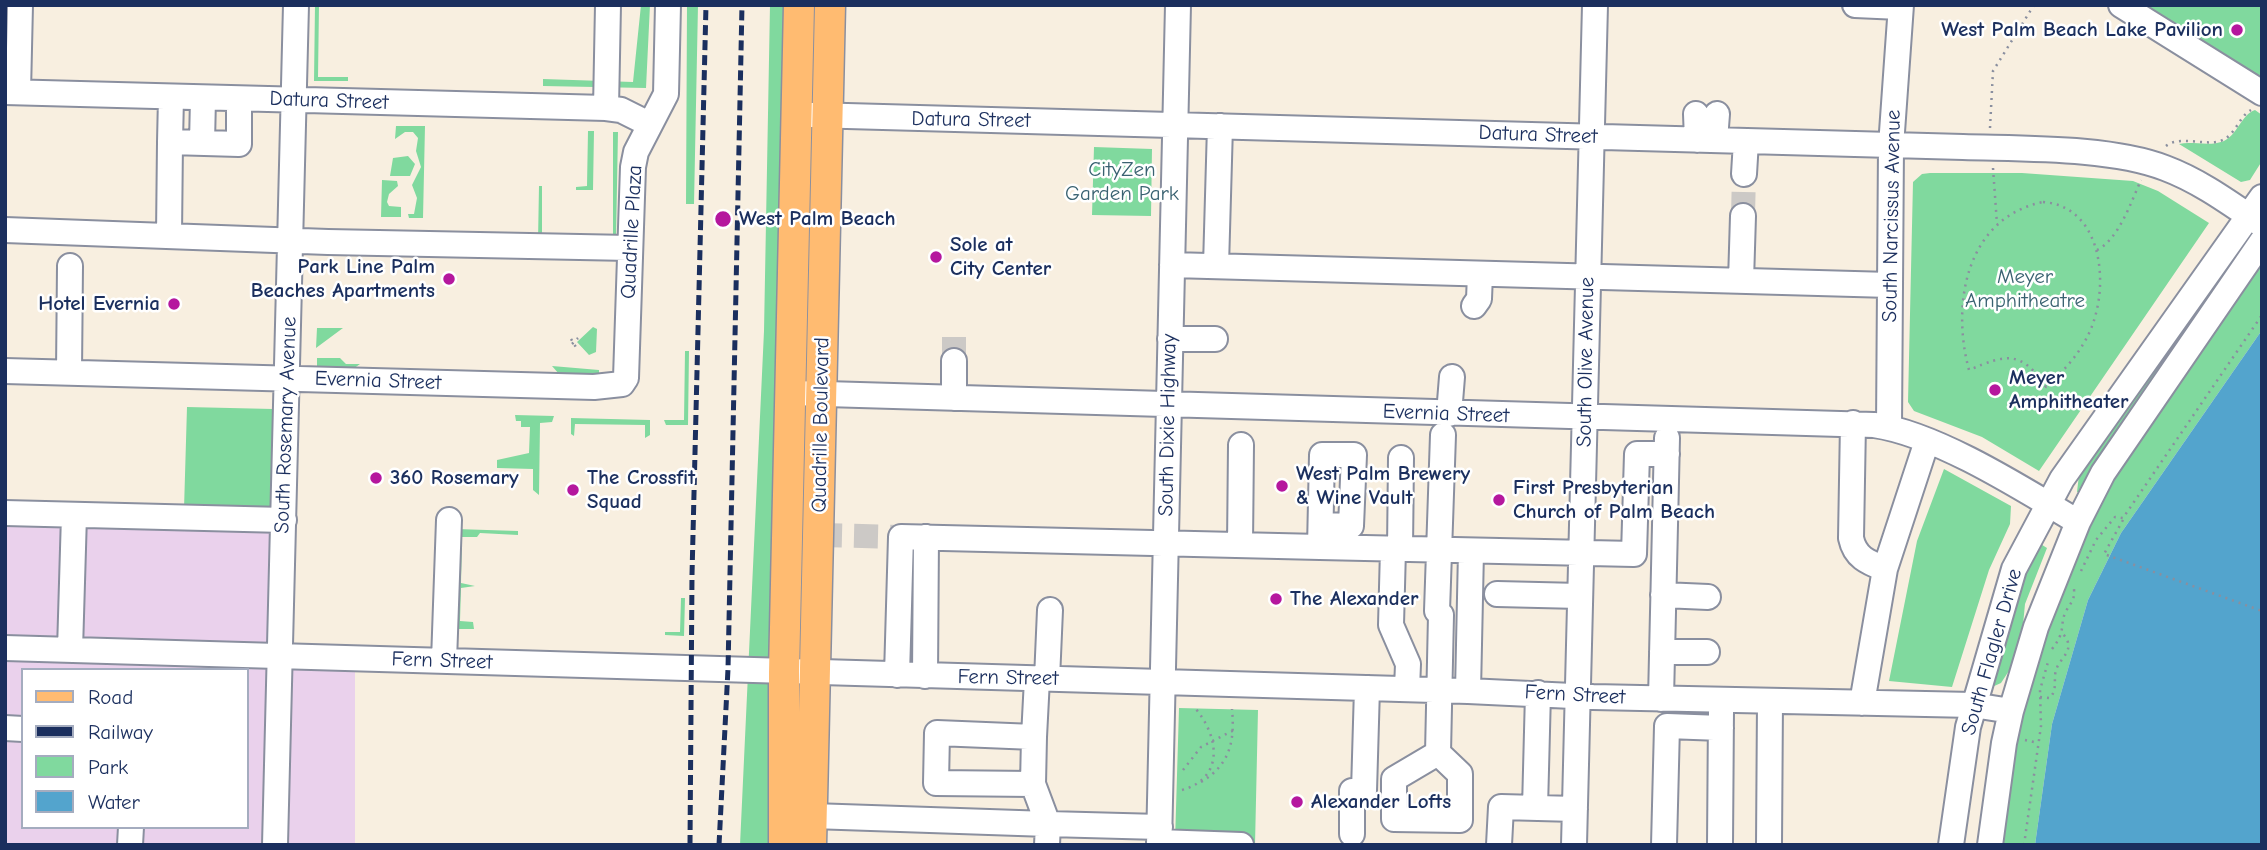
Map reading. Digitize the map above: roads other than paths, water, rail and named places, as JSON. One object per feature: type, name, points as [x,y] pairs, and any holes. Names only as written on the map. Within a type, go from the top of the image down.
[{"type":"main road","name":"Quadrille Boulevard","points":[[784,845],[784,672],[799,5]]},
{"type":"main road","name":"Quadrille Boulevard","points":[[811,830],[830,5]]},
{"type":"street","points":[[12,92],[20,5]]},
{"type":"street","name":"South Rosemary Avenue","points":[[275,845],[296,5]]},
{"type":"street","points":[[606,108],[608,5]]},
{"type":"street","name":"Quadrille Plaza","points":[[624,382],[633,167],[636,152],[666,94],[668,5]]},
{"type":"street","name":"South Dixie Highway","points":[[1159,838],[1178,5]]},
{"type":"street","name":"South Olive Avenue","points":[[1574,845],[1595,5]]},
{"type":"street","points":[[1855,5],[1900,6]]},
{"type":"street","points":[[2121,5],[2259,100]]},
{"type":"street","name":"South Narcissus Avenue","points":[[1889,427],[1891,146],[1900,6]]},
{"type":"street","name":"Datura Street","points":[[12,92],[606,108],[621,110],[649,124]]},
{"type":"street","points":[[169,235],[171,97]]},
{"type":"street","points":[[202,143],[203,98]]},
{"type":"street","points":[[170,142],[239,144],[239,99]]},
{"type":"street","points":[[1706,114],[1706,140]]},
{"type":"street","name":"Datura Street","points":[[797,115],[1891,146],[1991,158],[2093,154],[2143,160],[2166,168],[2258,213]]},
{"type":"street","points":[[1216,266],[1220,126]]},
{"type":"street","points":[[1744,174],[1746,141]]},
{"type":"street","name":"South Flagler Drive","points":[[1951,845],[1973,705],[2014,569],[2047,503],[2181,307],[2258,213]]},
{"type":"street","points":[[1741,281],[1743,216]]},
{"type":"street","points":[[5,230],[630,248]]},
{"type":"street","name":"South Flagler Drive","points":[[1990,845],[2011,711],[2036,627],[2078,522],[2103,473],[2262,242]]},
{"type":"street","points":[[1172,265],[1890,285]]},
{"type":"street","points":[[69,372],[70,266]]},
{"type":"street","points":[[1474,306],[1479,299],[1480,274]]},
{"type":"street","points":[[1170,339],[1215,340]]},
{"type":"street","points":[[954,360],[954,398]]},
{"type":"street","name":"Evernia Street","points":[[5,371],[594,387],[617,386],[624,382]]},
{"type":"street","points":[[1438,753],[1440,550],[1446,424],[1452,377]]},
{"type":"street","name":"Evernia Street","points":[[792,393],[1169,405],[1446,424],[1584,418],[1889,427],[1927,441],[2078,522]]},
{"type":"street","points":[[1661,699],[1667,419]]},
{"type":"street","points":[[1853,424],[1851,538],[1854,551],[1867,562],[1885,569]]},
{"type":"street","points":[[1862,704],[1869,646],[1885,569],[1927,441]]},
{"type":"street","points":[[1240,545],[1241,445]]},
{"type":"street","points":[[897,675],[901,537],[1240,545],[1321,536],[1397,549],[1634,554],[1637,454],[1667,454]]},
{"type":"street","points":[[1401,458],[1391,625],[1408,664],[1407,689]]},
{"type":"street","points":[[5,513],[284,520]]},
{"type":"street","points":[[71,650],[74,515]]},
{"type":"street","points":[[444,661],[449,520]]},
{"type":"street","points":[[925,676],[926,537]]},
{"type":"street","points":[[1468,691],[1471,551]]},
{"type":"street","points":[[1497,594],[1580,596]]},
{"type":"street","points":[[1663,595],[1708,597]]},
{"type":"street","points":[[1048,834],[1033,784],[1034,737],[1050,610]]},
{"type":"street","name":"Fern Street","points":[[5,648],[71,650],[133,661],[278,656],[1538,693],[1577,697],[1973,705],[2011,711]]},
{"type":"street","points":[[1662,652],[1707,652]]},
{"type":"street","points":[[1352,834],[1352,790],[1364,791],[1367,688]]},
{"type":"street","points":[[1535,808],[1538,693]]},
{"type":"street","points":[[1720,845],[1721,700]]},
{"type":"street","points":[[1769,845],[1770,701]]},
{"type":"street","points":[[1664,845],[1667,726],[1721,728]]},
{"type":"street","points":[[1033,784],[936,783],[936,758],[937,733],[1034,737]]},
{"type":"street","points":[[1499,845],[1501,807],[1575,809]]},
{"type":"street","points":[[811,830],[1048,834],[1159,838],[1241,845]]},
{"type":"water","points":[[2262,330],[2262,845],[2035,845],[2052,724],[2088,600],[2121,533]]},
{"type":"tunnel","points":[[1743,216],[1744,174]]},
{"type":"tunnel","points":[[954,326],[954,361]]},
{"type":"tunnel","points":[[818,535],[901,537]]},
{"type":"railway","points":[[690,845],[692,575],[706,5]]},
{"type":"railway","points":[[719,845],[728,669],[742,5]]},
{"type":"place","name":"West Palm Beach Lake Pavilion","points":[[2237,30]]},
{"type":"place","name":"West Palm Beach","points":[[723,219]]},
{"type":"place","name":"Sole at City Center","points":[[936,257]]},
{"type":"place","name":"Park Line Palm Beaches Apartments","points":[[449,279]]},
{"type":"place","name":"Hotel Evernia","points":[[174,304]]},
{"type":"place","name":"Meyer Amphitheater","points":[[1995,390]]},
{"type":"place","name":"360 Rosemary","points":[[376,478]]},
{"type":"place","name":"West Palm Brewery & Wine Vault","points":[[1282,486]]},
{"type":"place","name":"The Crossfit Squad","points":[[573,490]]},
{"type":"place","name":"First Presbyterian Church of Palm Beach","points":[[1499,500]]},
{"type":"place","name":"The Alexander","points":[[1276,599]]},
{"type":"place","name":"Alexander Lofts","points":[[1297,802]]},
{"type":"park label","name":"CityZen Garden Park","points":[[1122,182]]},
{"type":"park label","name":"Meyer Amphitheatre","points":[[2025,289]]}]
